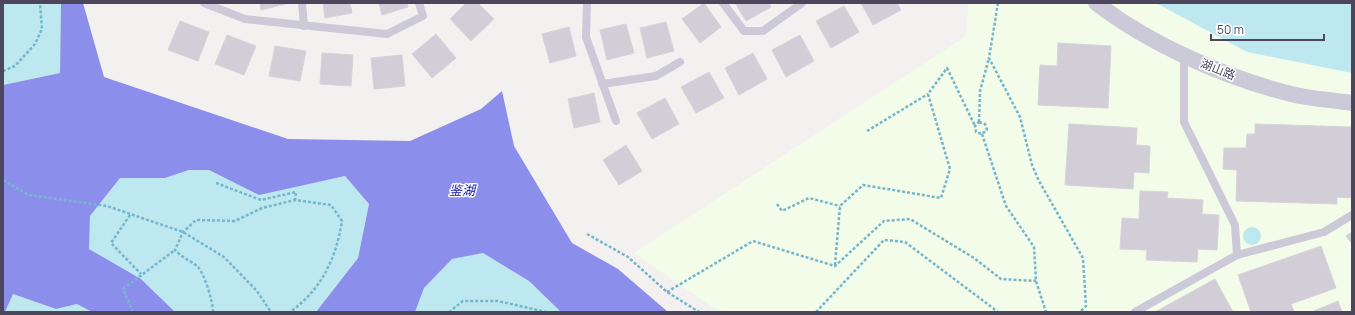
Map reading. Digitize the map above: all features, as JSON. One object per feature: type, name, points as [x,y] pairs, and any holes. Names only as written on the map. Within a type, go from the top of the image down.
[{"type":"street","name":"湖山路","points":[[1096,3],[1114,17],[1184,55],[1230,75],[1292,95],[1352,102]]},
{"type":"lane","points":[[204,3],[245,19],[387,34],[423,16],[419,3]]},
{"type":"lane","points":[[302,3],[304,26]]},
{"type":"lane","points":[[587,3],[586,37],[616,121]]},
{"type":"lane","points":[[723,3],[744,31],[763,31],[802,3]]},
{"type":"lane","points":[[1184,55],[1184,122],[1235,225],[1237,254]]},
{"type":"lane","points":[[602,84],[656,76],[680,62]]},
{"type":"lane","points":[[1135,312],[1237,254],[1324,232],[1352,215]]},
{"type":"path","points":[[3,71],[15,66],[36,44],[42,29],[40,3]]},
{"type":"path","points":[[974,126],[979,122],[980,91],[989,58],[998,3]]},
{"type":"path","points":[[989,58],[1020,117],[1032,165],[1039,181],[1083,258],[1086,306],[1080,312]]},
{"type":"path","points":[[866,131],[928,94],[947,68],[976,132],[982,134]]},
{"type":"path","points":[[835,266],[840,206],[863,185],[941,198],[950,169],[928,94]]},
{"type":"path","points":[[979,122],[985,124],[987,130],[982,134]]},
{"type":"path","points":[[982,134],[1006,206],[1034,247],[1036,280],[1046,312]]},
{"type":"path","points":[[3,180],[29,195],[107,206],[183,232],[224,257],[257,291],[271,312]]},
{"type":"path","points":[[216,183],[261,200],[296,192],[295,200]]},
{"type":"path","points":[[777,204],[782,211],[809,198],[840,206]]},
{"type":"path","points":[[133,312],[123,290],[141,274],[175,250],[183,232],[196,220],[235,221],[262,208],[295,200],[332,205],[342,221],[338,245],[326,273],[306,301],[290,312]]},
{"type":"path","points":[[130,215],[111,243],[141,274]]},
{"type":"path","points":[[835,266],[884,221],[910,219],[974,258],[1002,279],[1036,280]]},
{"type":"path","points":[[587,234],[628,257],[667,292],[699,312]]},
{"type":"path","points":[[816,312],[884,240],[905,242],[998,312]]},
{"type":"path","points":[[667,292],[753,241],[835,266]]},
{"type":"path","points":[[175,250],[182,258],[198,267],[213,300],[213,312]]},
{"type":"path","points":[[449,312],[462,301],[498,301],[546,312]]},
{"type":"shaded area","points":[[3,3],[61,3],[60,73],[3,85]]},
{"type":"shaded area","points":[[968,3],[1156,3],[1247,52],[1352,73],[1352,312],[725,312],[711,306],[634,253],[966,36]]},
{"type":"shaded area","points":[[1156,3],[1352,3],[1352,73],[1247,52]]},
{"type":"shaded area","points":[[189,170],[209,170],[259,194],[345,176],[369,204],[358,258],[316,312],[175,312],[141,279],[89,249],[90,216],[120,178],[165,178]]},
{"type":"shaded area","points":[[1248,227],[1256,227],[1261,232],[1259,243],[1256,245],[1248,245],[1243,240],[1243,232]]},
{"type":"shaded area","points":[[483,253],[529,281],[561,312],[415,312],[424,288],[452,259]]},
{"type":"shaded area","points":[[13,294],[56,309],[77,304],[92,312],[5,312]]},
{"type":"water","name":"鉴湖","points":[[61,3],[83,3],[104,77],[288,139],[410,141],[481,109],[502,91],[514,146],[572,243],[618,269],[668,312],[561,312],[529,281],[483,253],[452,259],[424,288],[415,312],[316,312],[358,258],[369,204],[345,176],[259,195],[209,170],[189,170],[165,178],[120,178],[90,216],[89,249],[141,279],[175,312],[92,312],[77,304],[56,309],[13,294],[5,312],[3,312],[3,85],[60,73]]},
{"type":"building","points":[[260,3],[290,3],[261,10]]},
{"type":"building","points":[[323,3],[350,3],[352,13],[325,18]]},
{"type":"building","points":[[379,3],[407,3],[408,7],[382,15]]},
{"type":"building","points":[[466,3],[478,3],[494,19],[471,41],[450,19]]},
{"type":"building","points":[[704,3],[721,27],[700,43],[682,19]]},
{"type":"building","points":[[735,3],[769,3],[771,7],[746,21]]},
{"type":"building","points":[[861,3],[897,3],[901,10],[873,25]]},
{"type":"building","points":[[844,6],[859,32],[831,48],[816,21]]},
{"type":"building","points":[[180,21],[209,32],[198,61],[168,50]]},
{"type":"building","points":[[666,22],[674,51],[647,58],[640,28]]},
{"type":"building","points":[[626,24],[634,53],[607,60],[600,30]]},
{"type":"building","points":[[569,27],[576,56],[550,63],[542,34]]},
{"type":"building","points":[[436,34],[456,58],[432,78],[412,54]]},
{"type":"building","points":[[227,35],[256,46],[244,75],[215,64]]},
{"type":"building","points":[[800,35],[814,61],[786,77],[772,50]]},
{"type":"building","points":[[1058,43],[1111,46],[1108,108],[1038,105],[1040,65],[1057,66]]},
{"type":"building","points":[[275,46],[306,51],[300,81],[269,76]]},
{"type":"building","points":[[322,53],[353,55],[351,86],[320,84]]},
{"type":"building","points":[[753,53],[767,79],[739,95],[725,68]]},
{"type":"building","points":[[402,55],[405,86],[374,89],[371,58]]},
{"type":"building","points":[[709,72],[724,98],[696,113],[681,87]]},
{"type":"building","points":[[594,93],[600,122],[574,128],[568,99]]},
{"type":"building","points":[[665,98],[679,124],[652,139],[637,113]]},
{"type":"building","points":[[1069,124],[1137,128],[1136,145],[1150,146],[1149,173],[1134,172],[1133,189],[1065,185]]},
{"type":"building","points":[[1255,124],[1352,127],[1352,198],[1337,197],[1337,204],[1236,201],[1237,170],[1223,169],[1224,148],[1246,148],[1247,134],[1255,134]]},
{"type":"building","points":[[626,145],[642,171],[619,185],[603,160]]},
{"type":"building","points":[[1140,191],[1168,192],[1167,198],[1203,200],[1202,214],[1219,215],[1217,250],[1198,249],[1197,262],[1146,260],[1147,250],[1120,249],[1122,218],[1139,219]]},
{"type":"building","points":[[1352,232],[1352,244],[1346,236]]},
{"type":"building","points":[[1321,246],[1336,288],[1291,304],[1294,311],[1292,312],[1251,312],[1238,275]]},
{"type":"building","points":[[1215,279],[1233,312],[1155,312]]},
{"type":"building","points":[[1338,301],[1342,312],[1314,312],[1314,311]]}]
